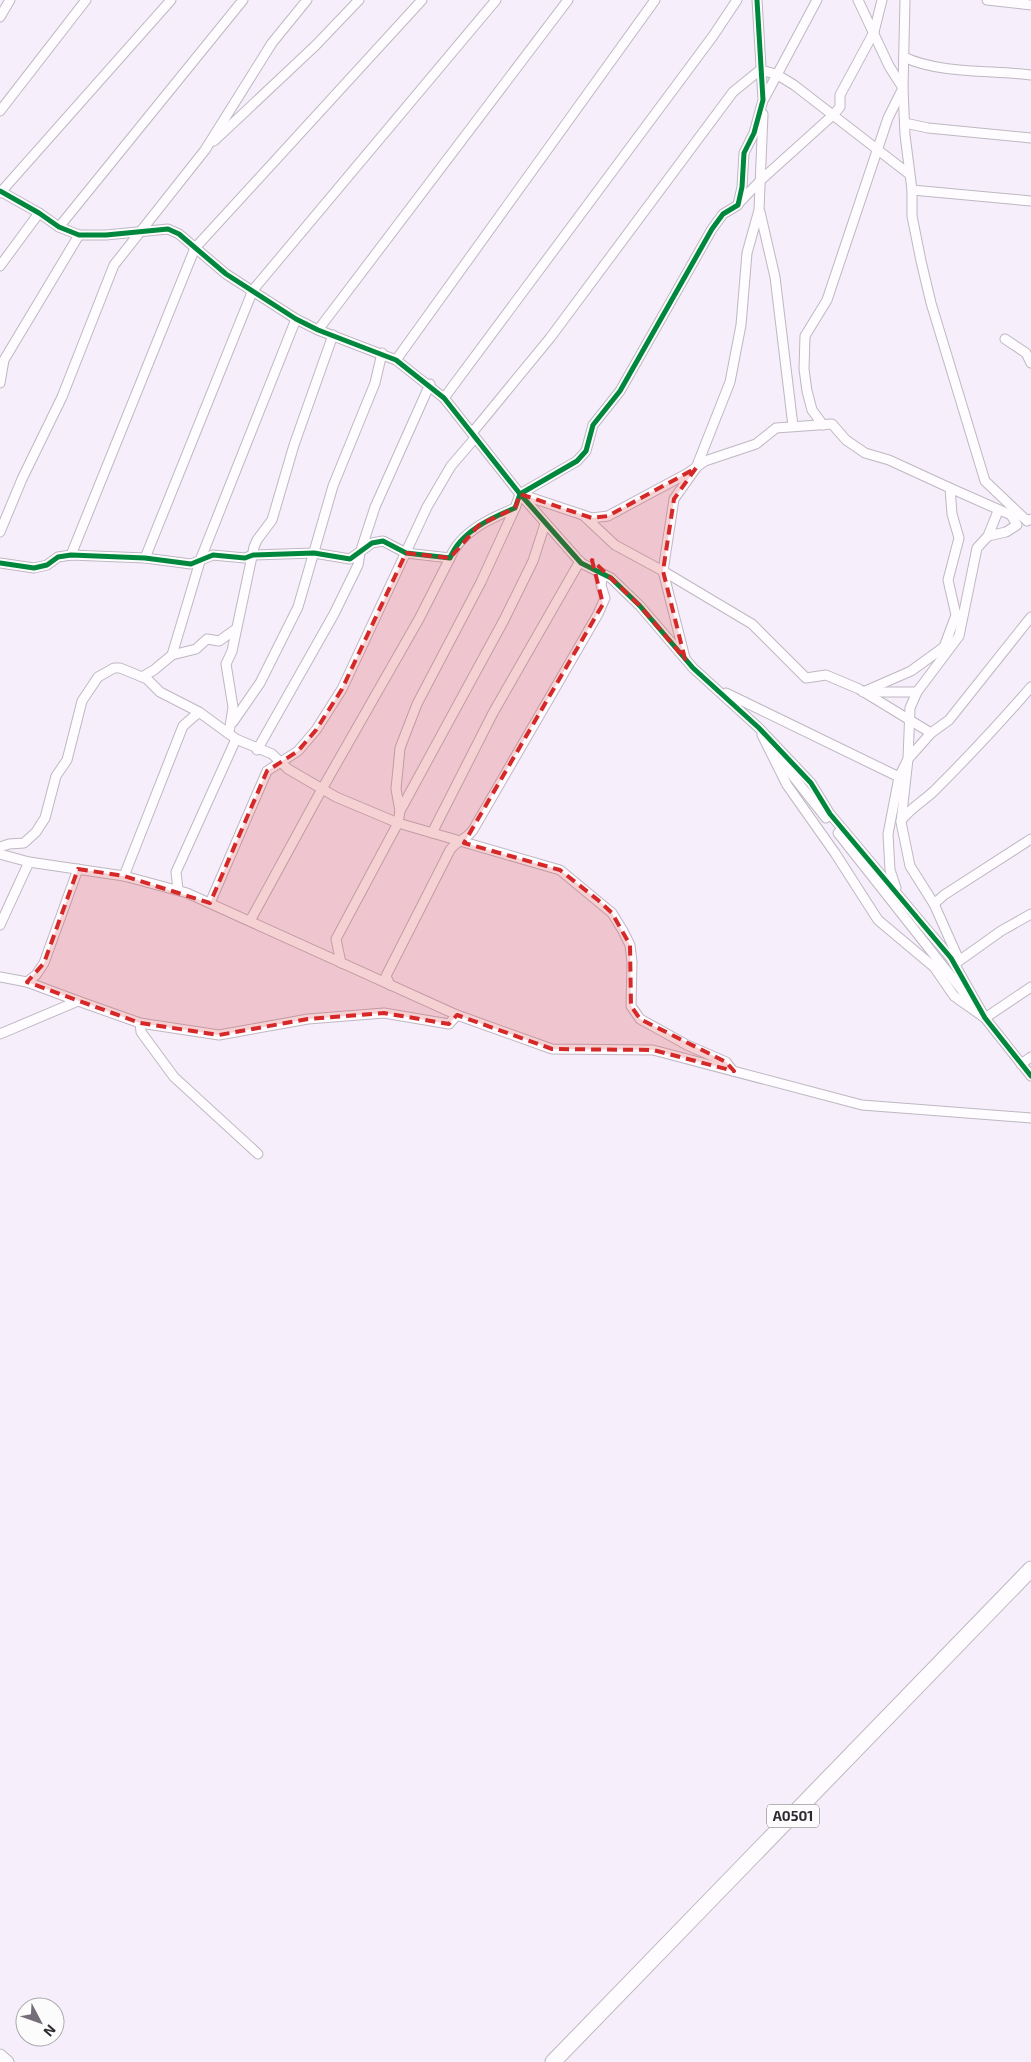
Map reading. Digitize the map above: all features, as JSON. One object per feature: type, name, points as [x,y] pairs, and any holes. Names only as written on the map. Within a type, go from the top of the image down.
[{"type":"highway","name":"A0501","points":[[553,2062],[1031,1570]]},
{"type":"street","points":[[0,17],[10,0]]},
{"type":"street","points":[[0,112],[86,0]]},
{"type":"street","points":[[171,0],[1,192],[40,213],[59,227],[79,235],[106,236],[168,229],[179,234],[226,274],[296,319],[318,330],[382,353],[396,360],[430,384],[444,398],[545,524],[580,561],[611,578],[640,606],[685,659],[758,728],[811,783],[830,814],[957,962]]},
{"type":"street","points":[[59,227],[243,0]]},
{"type":"street","points":[[0,532],[22,479],[62,397],[114,265],[205,150],[272,43],[307,0]]},
{"type":"street","points":[[205,150],[316,45],[359,0]]},
{"type":"street","points":[[71,554],[195,248],[422,0]]},
{"type":"street","points":[[144,558],[253,290],[496,0]]},
{"type":"street","points":[[318,330],[568,0]]},
{"type":"street","points":[[396,360],[655,0]]},
{"type":"street","points":[[444,398],[713,36],[737,0]]},
{"type":"street","points":[[685,659],[663,571],[674,499],[696,468],[730,382],[741,325],[747,253],[759,210],[761,180],[763,100],[757,0]]},
{"type":"street","points":[[738,205],[742,187],[744,153],[754,133],[763,100],[816,0]]},
{"type":"street","points":[[858,0],[889,66],[903,88]]},
{"type":"street","points":[[400,811],[396,789],[400,748],[414,713],[481,582],[520,494],[578,461],[586,451],[594,426],[620,391],[712,229],[723,214],[738,205],[761,180],[840,107],[840,95],[874,32],[882,0]]},
{"type":"street","points":[[905,0],[903,88],[909,174],[912,190],[912,216],[931,303],[985,481],[1027,522],[1031,520]]},
{"type":"street","points":[[987,0],[1031,5]]},
{"type":"street","points":[[904,57],[918,64],[1031,75]]},
{"type":"street","points":[[760,70],[776,74],[909,174]]},
{"type":"street","points":[[210,903],[267,771],[273,765],[281,763],[298,751],[316,730],[342,689],[427,507],[451,466],[550,338],[733,92],[760,70]]},
{"type":"street","points":[[823,425],[812,410],[807,391],[804,369],[805,336],[827,300],[888,118],[903,88]]},
{"type":"street","points":[[905,123],[928,128],[1031,138]]},
{"type":"street","points":[[912,190],[1031,201]]},
{"type":"street","points":[[759,210],[775,277],[793,426]]},
{"type":"street","points":[[0,266],[40,213]]},
{"type":"street","points":[[0,383],[4,360],[79,235]]},
{"type":"street","points":[[172,655],[201,558],[296,319]]},
{"type":"street","points":[[178,890],[176,872],[232,736],[232,700],[226,664],[232,651],[257,540],[272,520],[294,445],[333,335]]},
{"type":"street","points":[[1005,338],[1028,353],[1031,363]]},
{"type":"street","points":[[232,724],[260,683],[298,607],[333,486],[375,383],[382,353]]},
{"type":"street","points":[[257,750],[334,614],[358,566],[360,553],[375,507],[430,384]]},
{"type":"street","points":[[520,494],[592,518],[608,516],[717,456],[756,444],[776,428],[832,424],[846,440],[865,453],[889,460],[985,502],[998,511],[1011,515],[1017,525],[1006,532],[988,536]]},
{"type":"street","points":[[863,692],[912,671],[944,646],[956,615],[948,580],[959,538],[952,514],[950,488]]},
{"type":"street","points":[[250,922],[322,788],[419,619],[453,550],[479,525],[514,508]]},
{"type":"street","points":[[984,1018],[957,962],[934,904],[910,866],[901,822],[911,721],[910,708],[916,692],[959,636],[977,548],[988,536],[998,511]]},
{"type":"street","points":[[583,515],[615,546],[663,571],[752,624],[806,678],[826,675],[863,692],[931,733]]},
{"type":"street","points":[[341,963],[336,939],[398,823],[400,811],[504,620],[533,561],[545,524]]},
{"type":"street","points":[[0,562],[34,568],[47,565],[58,556],[71,554],[144,558],[191,564],[201,558],[213,555],[245,558],[253,555],[314,553],[350,559],[372,543],[384,541],[406,553],[450,558]]},
{"type":"street","points":[[432,833],[489,722],[580,561]]},
{"type":"street","points":[[390,985],[386,976],[450,850],[454,844],[468,837],[473,830],[598,614],[605,598],[601,585],[603,574]]},
{"type":"street","points":[[897,893],[890,870],[888,834],[899,777],[908,759],[931,733],[949,720],[1031,617]]},
{"type":"street","points":[[142,677],[172,655],[196,649],[207,639],[219,641],[236,629]]},
{"type":"street","points":[[0,848],[9,844],[24,843],[36,832],[45,818],[56,776],[67,760],[82,700],[98,677],[114,668],[142,677],[155,685],[160,692],[199,712],[232,736],[257,750],[272,754],[281,763],[336,797],[398,823],[560,870],[612,913],[630,945],[632,962],[631,1006],[640,1019],[687,1045],[726,1062],[734,1071]]},
{"type":"street","points":[[901,822],[909,811],[933,792],[989,734],[1031,687]]},
{"type":"street","points":[[717,688],[899,777]]},
{"type":"street","points":[[863,692],[916,692]]},
{"type":"street","points":[[124,876],[183,726],[199,712]]},
{"type":"street","points":[[758,728],[786,785],[835,852],[878,920],[934,967],[954,996],[984,1018]]},
{"type":"street","points":[[765,741],[1026,1070]]},
{"type":"street","points":[[934,904],[944,895],[1031,839]]},
{"type":"street","points":[[0,854],[29,862],[124,876],[178,890],[457,1015],[552,1049],[653,1050],[862,1105],[1031,1118]]},
{"type":"street","points":[[0,925],[29,862]]},
{"type":"street","points":[[27,982],[36,976],[44,963],[78,869]]},
{"type":"street","points":[[957,962],[1001,931],[1031,914]]},
{"type":"street","points":[[0,977],[27,982],[140,1023],[219,1035],[308,1018],[384,1013],[449,1024],[457,1015]]},
{"type":"street","points":[[984,1018],[1031,988]]},
{"type":"street","points":[[0,1034],[78,1001]]},
{"type":"street","points":[[140,1023],[141,1032],[162,1058],[174,1077],[258,1154]]},
{"type":"street","points":[[1026,1070],[1031,1057]]},
{"type":"street","points":[[0,2055],[8,2062]]},
{"type":"highlighted area","points":[[696,468],[674,499],[663,571],[685,659],[640,606],[592,560],[603,604],[464,843],[560,870],[598,900],[612,913],[630,945],[631,1006],[640,1019],[726,1062],[734,1071],[653,1050],[552,1049],[457,1015],[449,1024],[384,1013],[308,1019],[219,1035],[140,1023],[27,982],[44,963],[78,869],[124,876],[210,903],[267,771],[298,751],[316,730],[342,689],[406,553],[450,558],[479,525],[515,508],[520,494],[592,518],[608,516]]},
{"type":"cycle path","points":[[0,563],[34,568],[47,565],[58,557],[71,555],[145,558],[191,564],[213,555],[245,558],[253,555],[314,553],[350,559],[372,543],[383,541],[406,553],[450,558],[461,541],[469,533],[496,516],[515,508],[520,494],[577,461],[586,451],[593,425],[620,391],[712,229],[723,214],[738,205],[742,187],[744,153],[754,133],[763,100],[757,0]]},
{"type":"cycle path","points":[[0,191],[39,213],[59,227],[79,235],[106,235],[168,229],[179,234],[226,274],[296,319],[318,330],[396,360],[444,398],[520,494],[581,563],[611,578],[640,606],[693,668],[759,728],[811,783],[830,814],[951,958],[985,1018],[1031,1076]]}]
